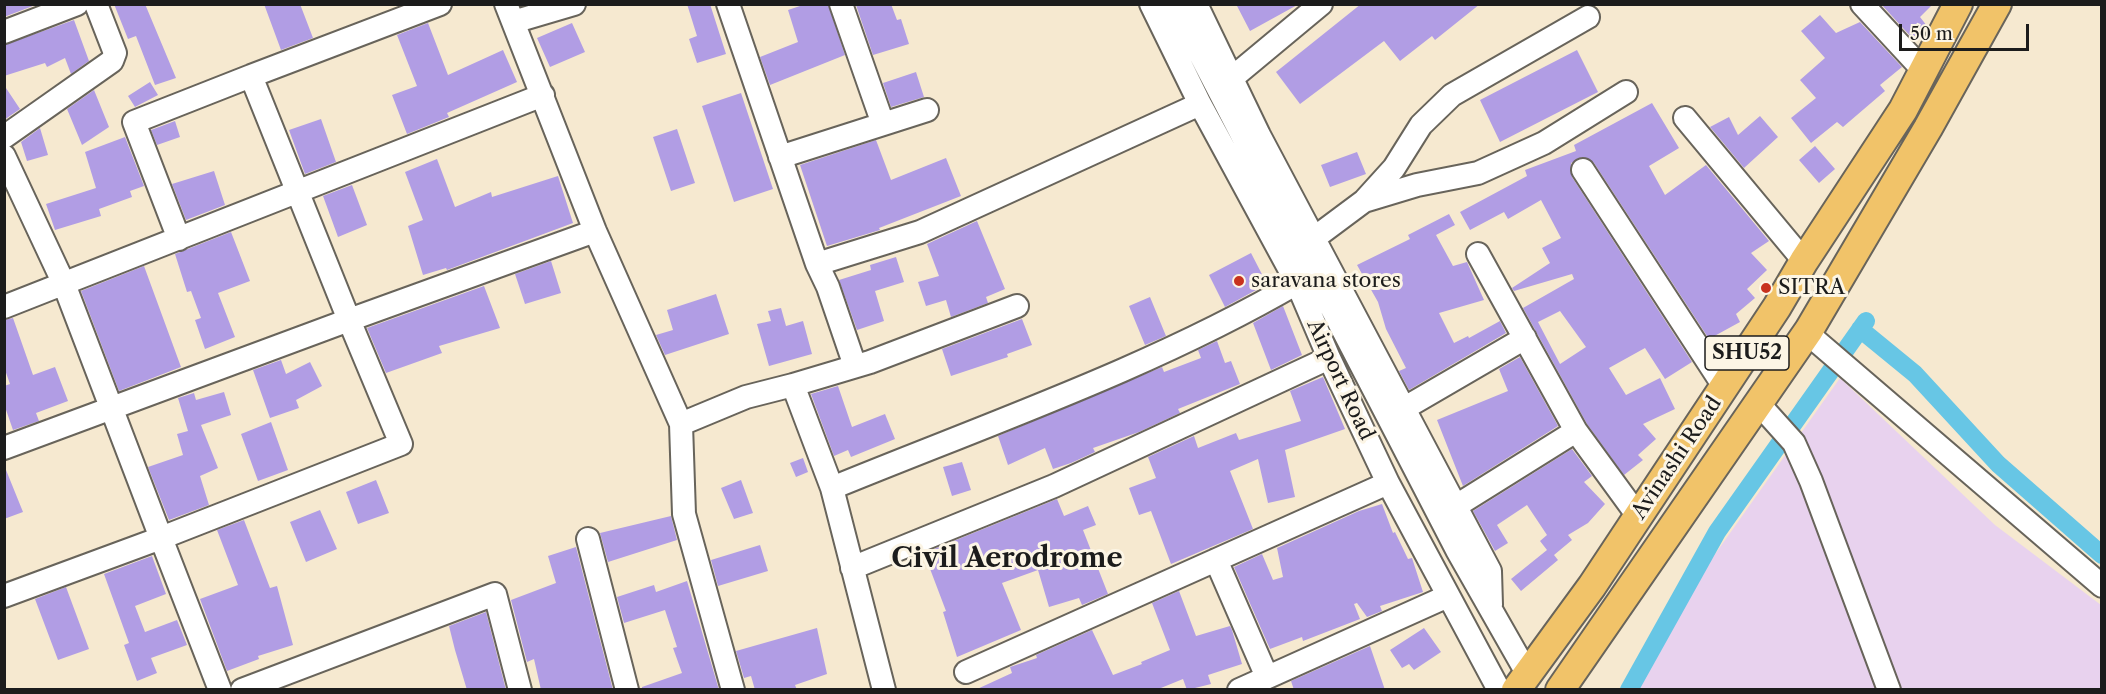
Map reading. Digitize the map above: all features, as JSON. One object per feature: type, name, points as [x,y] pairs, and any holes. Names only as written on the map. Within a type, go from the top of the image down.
[{"type":"main road","name":"Avinashi Road","points":[[1527,684],[1725,388],[1804,261],[1903,110],[1958,4]]},
{"type":"main road","name":"Avinashi Road","points":[[1560,690],[1807,333],[1922,138],[1997,4]]},
{"type":"street","points":[[4,32],[77,4]]},
{"type":"street","points":[[4,137],[112,61],[115,53],[96,4]]},
{"type":"street","points":[[179,238],[134,122],[440,4]]},
{"type":"street","points":[[574,4],[510,13],[596,231],[681,424],[684,514],[733,690]]},
{"type":"street","points":[[728,4],[817,264],[828,287],[855,366]]},
{"type":"street","points":[[841,4],[883,124]]},
{"type":"street","name":"Airport Road","points":[[1151,4],[1200,104],[1297,283],[1329,358],[1388,483],[1499,690]]},
{"type":"street","name":"Airport Road","points":[[1174,4],[1446,529],[1492,609],[1527,684]]},
{"type":"street","points":[[1196,4],[1313,238],[1490,571],[1492,609]]},
{"type":"street","points":[[1232,78],[1322,4]]},
{"type":"street","points":[[1862,4],[1923,70]]},
{"type":"street","points":[[1313,238],[1364,201],[1394,168],[1421,125],[1452,95],[1588,17]]},
{"type":"street","points":[[4,596],[161,538],[401,444],[251,76]]},
{"type":"street","points":[[1364,201],[1417,185],[1478,173],[1544,143],[1626,92]]},
{"type":"street","points":[[4,307],[543,94]]},
{"type":"street","points":[[817,264],[920,232],[1200,104]]},
{"type":"street","points":[[780,157],[927,110]]},
{"type":"street","points":[[1685,118],[1804,261]]},
{"type":"street","points":[[4,156],[64,284],[110,410],[220,690]]},
{"type":"street","points":[[1583,170],[1725,388]]},
{"type":"street","points":[[4,448],[596,231]]},
{"type":"street","points":[[1478,254],[1576,431],[1638,516]]},
{"type":"street","points":[[832,488],[1032,408],[1161,352],[1258,306],[1297,283]]},
{"type":"street","points":[[681,424],[746,397],[855,366],[1017,306]]},
{"type":"street","points":[[1807,333],[1859,375],[2102,586]]},
{"type":"street","points":[[1403,409],[1525,338]]},
{"type":"street","points":[[852,568],[1054,486],[1329,358]]},
{"type":"street","points":[[793,385],[832,488],[884,690]]},
{"type":"street","points":[[1758,403],[1786,435],[1811,481],[1889,690]]},
{"type":"street","points":[[1456,506],[1576,431]]},
{"type":"street","points":[[966,672],[1388,483]]},
{"type":"street","points":[[588,538],[627,690]]},
{"type":"street","points":[[1216,560],[1267,677]]},
{"type":"street","points":[[242,690],[495,594],[520,690]]},
{"type":"street","points":[[1239,690],[1448,596]]},
{"type":"shaded area","points":[[1840,378],[1995,525],[2101,605],[2101,689],[1631,690],[1635,667]]},
{"type":"building","points":[[4,4],[38,4],[4,17]]},
{"type":"building","points":[[114,4],[145,4],[176,78],[155,85],[136,36],[128,39]]},
{"type":"building","points":[[264,4],[300,4],[313,38],[281,50]]},
{"type":"building","points":[[687,4],[710,4],[726,54],[697,63],[689,39],[697,36]]},
{"type":"building","points":[[806,4],[828,4],[845,55],[770,85],[760,57],[798,42],[788,10]]},
{"type":"building","points":[[891,4],[897,20],[901,19],[909,44],[873,55],[856,5]]},
{"type":"building","points":[[1236,4],[1299,4],[1250,31]]},
{"type":"building","points":[[1361,4],[1480,4],[1435,40],[1432,36],[1400,61],[1384,41],[1300,104],[1276,72]]},
{"type":"building","points":[[1881,4],[1933,4],[1920,17],[1927,26],[1912,38]]},
{"type":"building","points":[[1820,15],[1836,33],[1860,22],[1902,67],[1880,85],[1885,91],[1843,127],[1837,122],[1811,143],[1791,118],[1816,98],[1800,80],[1825,58],[1801,31]]},
{"type":"building","points":[[74,20],[89,61],[71,74],[65,58],[47,67],[45,63],[4,76],[4,45]]},
{"type":"building","points":[[428,23],[448,75],[503,50],[517,82],[447,113],[449,117],[407,134],[392,95],[417,86],[397,35]]},
{"type":"building","points":[[572,23],[585,52],[550,67],[537,38]]},
{"type":"building","points":[[1577,50],[1598,92],[1500,142],[1480,100]]},
{"type":"building","points":[[916,72],[924,97],[891,107],[883,83]]},
{"type":"building","points":[[150,82],[158,95],[135,107],[128,96]]},
{"type":"building","points":[[4,85],[20,109],[4,120]]},
{"type":"building","points":[[94,90],[109,127],[82,145],[67,109]]},
{"type":"building","points":[[741,93],[773,189],[734,202],[702,106]]},
{"type":"building","points":[[1652,103],[1679,148],[1649,166],[1665,195],[1706,165],[1769,241],[1751,253],[1767,270],[1747,289],[1755,298],[1736,314],[1740,322],[1709,339],[1594,163],[1583,157],[1571,163],[1572,177],[1692,362],[1665,379],[1645,348],[1609,368],[1626,395],[1660,378],[1675,409],[1643,424],[1656,439],[1638,455],[1643,460],[1624,475],[1587,424],[1523,308],[1574,279],[1572,274],[1514,291],[1512,288],[1550,263],[1542,248],[1561,238],[1541,200],[1508,219],[1504,212],[1470,230],[1460,212],[1527,176],[1525,170],[1576,151],[1574,145]],"holes":[[[1560,311],[1586,347],[1560,364],[1538,322]]]},
{"type":"building","points":[[1760,116],[1778,137],[1744,168],[1710,127],[1729,117],[1738,135]]},
{"type":"building","points":[[321,119],[336,162],[305,174],[289,130]]},
{"type":"building","points":[[175,121],[180,137],[157,145],[151,130]]},
{"type":"building","points":[[40,128],[48,155],[27,161],[21,142]]},
{"type":"building","points":[[677,129],[695,183],[671,191],[653,137]]},
{"type":"building","points":[[125,137],[144,186],[130,191],[132,197],[99,209],[101,216],[55,230],[46,204],[96,188],[85,152]]},
{"type":"building","points":[[876,140],[891,180],[946,158],[961,196],[879,228],[880,230],[827,246],[800,165]]},
{"type":"building","points":[[1815,146],[1835,169],[1819,183],[1799,160]]},
{"type":"building","points":[[1357,152],[1366,174],[1330,187],[1321,165]]},
{"type":"building","points":[[437,159],[455,207],[491,192],[492,197],[558,176],[573,223],[447,270],[446,268],[423,275],[408,226],[423,220],[405,172]]},
{"type":"building","points":[[214,171],[225,205],[186,220],[172,184]]},
{"type":"building","points":[[352,185],[367,225],[338,237],[323,196]]},
{"type":"building","points":[[1449,214],[1455,225],[1436,235],[1453,266],[1467,262],[1484,300],[1439,313],[1454,343],[1468,336],[1469,338],[1500,321],[1506,333],[1409,390],[1399,371],[1406,368],[1386,329],[1378,302],[1357,265],[1410,239],[1408,235]]},
{"type":"building","points":[[977,221],[1005,289],[986,297],[988,303],[951,317],[946,300],[926,306],[918,282],[939,276],[927,244]]},
{"type":"building","points":[[231,232],[250,281],[218,293],[235,337],[205,349],[195,320],[201,318],[191,291],[187,292],[175,254]]},
{"type":"building","points":[[1251,253],[1267,284],[1225,307],[1209,275]]},
{"type":"building","points":[[896,257],[904,282],[875,291],[884,321],[857,330],[839,280],[871,270],[870,265]]},
{"type":"building","points":[[551,261],[561,293],[525,304],[515,274]]},
{"type":"building","points":[[144,266],[181,367],[119,391],[81,291]]},
{"type":"building","points":[[484,286],[500,328],[439,346],[442,353],[386,373],[367,328]]},
{"type":"building","points":[[716,294],[729,334],[665,355],[656,335],[673,330],[667,310]]},
{"type":"building","points":[[1150,297],[1166,336],[1145,345],[1129,306]]},
{"type":"building","points":[[1283,306],[1302,355],[1271,370],[1253,323]]},
{"type":"building","points":[[781,308],[786,326],[803,321],[812,354],[769,366],[757,324],[771,321],[768,311]]},
{"type":"building","points":[[13,318],[33,375],[55,367],[68,401],[36,413],[39,421],[13,430],[4,404],[4,386],[10,384],[4,367],[4,320]]},
{"type":"building","points":[[1022,319],[1032,345],[1007,354],[1008,357],[951,376],[942,349]]},
{"type":"building","points":[[1217,341],[1225,363],[1231,361],[1240,384],[1178,409],[1180,413],[1139,432],[1093,448],[1095,452],[1071,463],[1053,469],[1045,448],[1008,465],[998,436],[1162,367],[1164,372],[1201,358],[1198,350]]},
{"type":"building","points":[[1520,357],[1558,426],[1463,486],[1437,420],[1508,391],[1499,369]]},
{"type":"building","points":[[281,360],[286,374],[310,362],[322,386],[296,400],[299,408],[270,418],[253,370]]},
{"type":"building","points":[[1323,377],[1345,429],[1285,450],[1295,497],[1268,503],[1258,459],[1230,471],[1253,529],[1171,564],[1151,511],[1139,515],[1129,488],[1156,478],[1148,457],[1194,436],[1198,448],[1236,433],[1239,440],[1301,421],[1290,391]]},
{"type":"building","points":[[838,386],[852,427],[885,414],[895,439],[851,457],[848,450],[834,456],[811,394]]},
{"type":"building","points":[[224,392],[231,415],[201,425],[218,468],[200,476],[209,505],[169,520],[148,467],[183,455],[177,434],[188,431],[178,398],[194,393],[196,400]]},
{"type":"building","points":[[271,422],[288,470],[258,481],[241,434]]},
{"type":"building","points":[[1572,449],[1592,476],[1584,482],[1605,504],[1588,523],[1568,535],[1572,540],[1554,555],[1558,560],[1521,591],[1511,579],[1547,550],[1540,541],[1547,535],[1527,505],[1497,525],[1508,543],[1495,551],[1473,511]]},
{"type":"building","points":[[803,458],[808,472],[796,477],[790,463]]},
{"type":"building","points":[[962,462],[971,490],[952,496],[943,467]]},
{"type":"building","points":[[4,465],[23,512],[4,519]]},
{"type":"building","points":[[376,480],[389,513],[358,524],[346,492]]},
{"type":"building","points":[[741,480],[753,513],[734,519],[721,488]]},
{"type":"building","points":[[1057,499],[1064,516],[1088,506],[1096,525],[1083,530],[1108,594],[1082,605],[1079,598],[1049,607],[1038,570],[1002,583],[1021,630],[957,657],[943,612],[946,611],[924,553]]},
{"type":"building","points":[[1382,504],[1393,533],[1395,532],[1408,559],[1412,558],[1423,592],[1380,606],[1382,611],[1367,617],[1357,603],[1354,604],[1360,619],[1303,641],[1302,637],[1270,649],[1234,567],[1262,554],[1273,580],[1283,577],[1277,548],[1359,511]]},
{"type":"building","points":[[320,510],[337,549],[306,562],[290,522]]},
{"type":"building","points":[[671,516],[677,540],[608,562],[600,533]]},
{"type":"building","points":[[244,520],[270,588],[277,586],[293,645],[258,656],[259,659],[227,671],[200,599],[238,585],[217,530]]},
{"type":"building","points":[[760,545],[768,571],[718,586],[711,560]]},
{"type":"building","points":[[576,547],[613,690],[541,690],[534,659],[527,662],[511,600],[556,583],[548,556]]},
{"type":"building","points":[[152,556],[166,594],[135,606],[145,632],[177,620],[187,645],[151,658],[157,673],[137,681],[124,645],[129,643],[104,574]]},
{"type":"building","points":[[687,581],[719,690],[642,690],[642,687],[682,673],[673,648],[677,647],[665,610],[624,623],[617,597],[654,585],[656,592]]},
{"type":"building","points":[[66,587],[89,649],[58,660],[35,599]]},
{"type":"building","points":[[1179,591],[1196,636],[1230,626],[1232,630],[1242,664],[1208,675],[1211,684],[1187,690],[1183,679],[1156,690],[975,690],[1012,673],[1010,667],[1037,658],[1036,655],[1092,630],[1113,675],[1142,664],[1141,662],[1170,650],[1152,603]]},
{"type":"building","points":[[486,612],[506,690],[467,690],[455,650],[449,626]]},
{"type":"building","points":[[817,628],[827,674],[795,685],[797,690],[755,690],[751,676],[744,678],[736,651]]},
{"type":"building","points":[[1424,628],[1441,652],[1414,670],[1409,664],[1402,668],[1390,650]]},
{"type":"building","points":[[1370,646],[1385,690],[1294,690],[1291,681]]},
{"type":"waterway","points":[[1629,690],[1717,532],[1866,321]]},
{"type":"waterway","points":[[1860,329],[1915,374],[1998,464],[2102,555]]},
{"type":"place","name":"saravana stores","points":[[1239,281]]},
{"type":"place","name":"SITRA","points":[[1766,288]]},
{"type":"district","name":"Civil Aerodrome","points":[[1007,559]]}]
